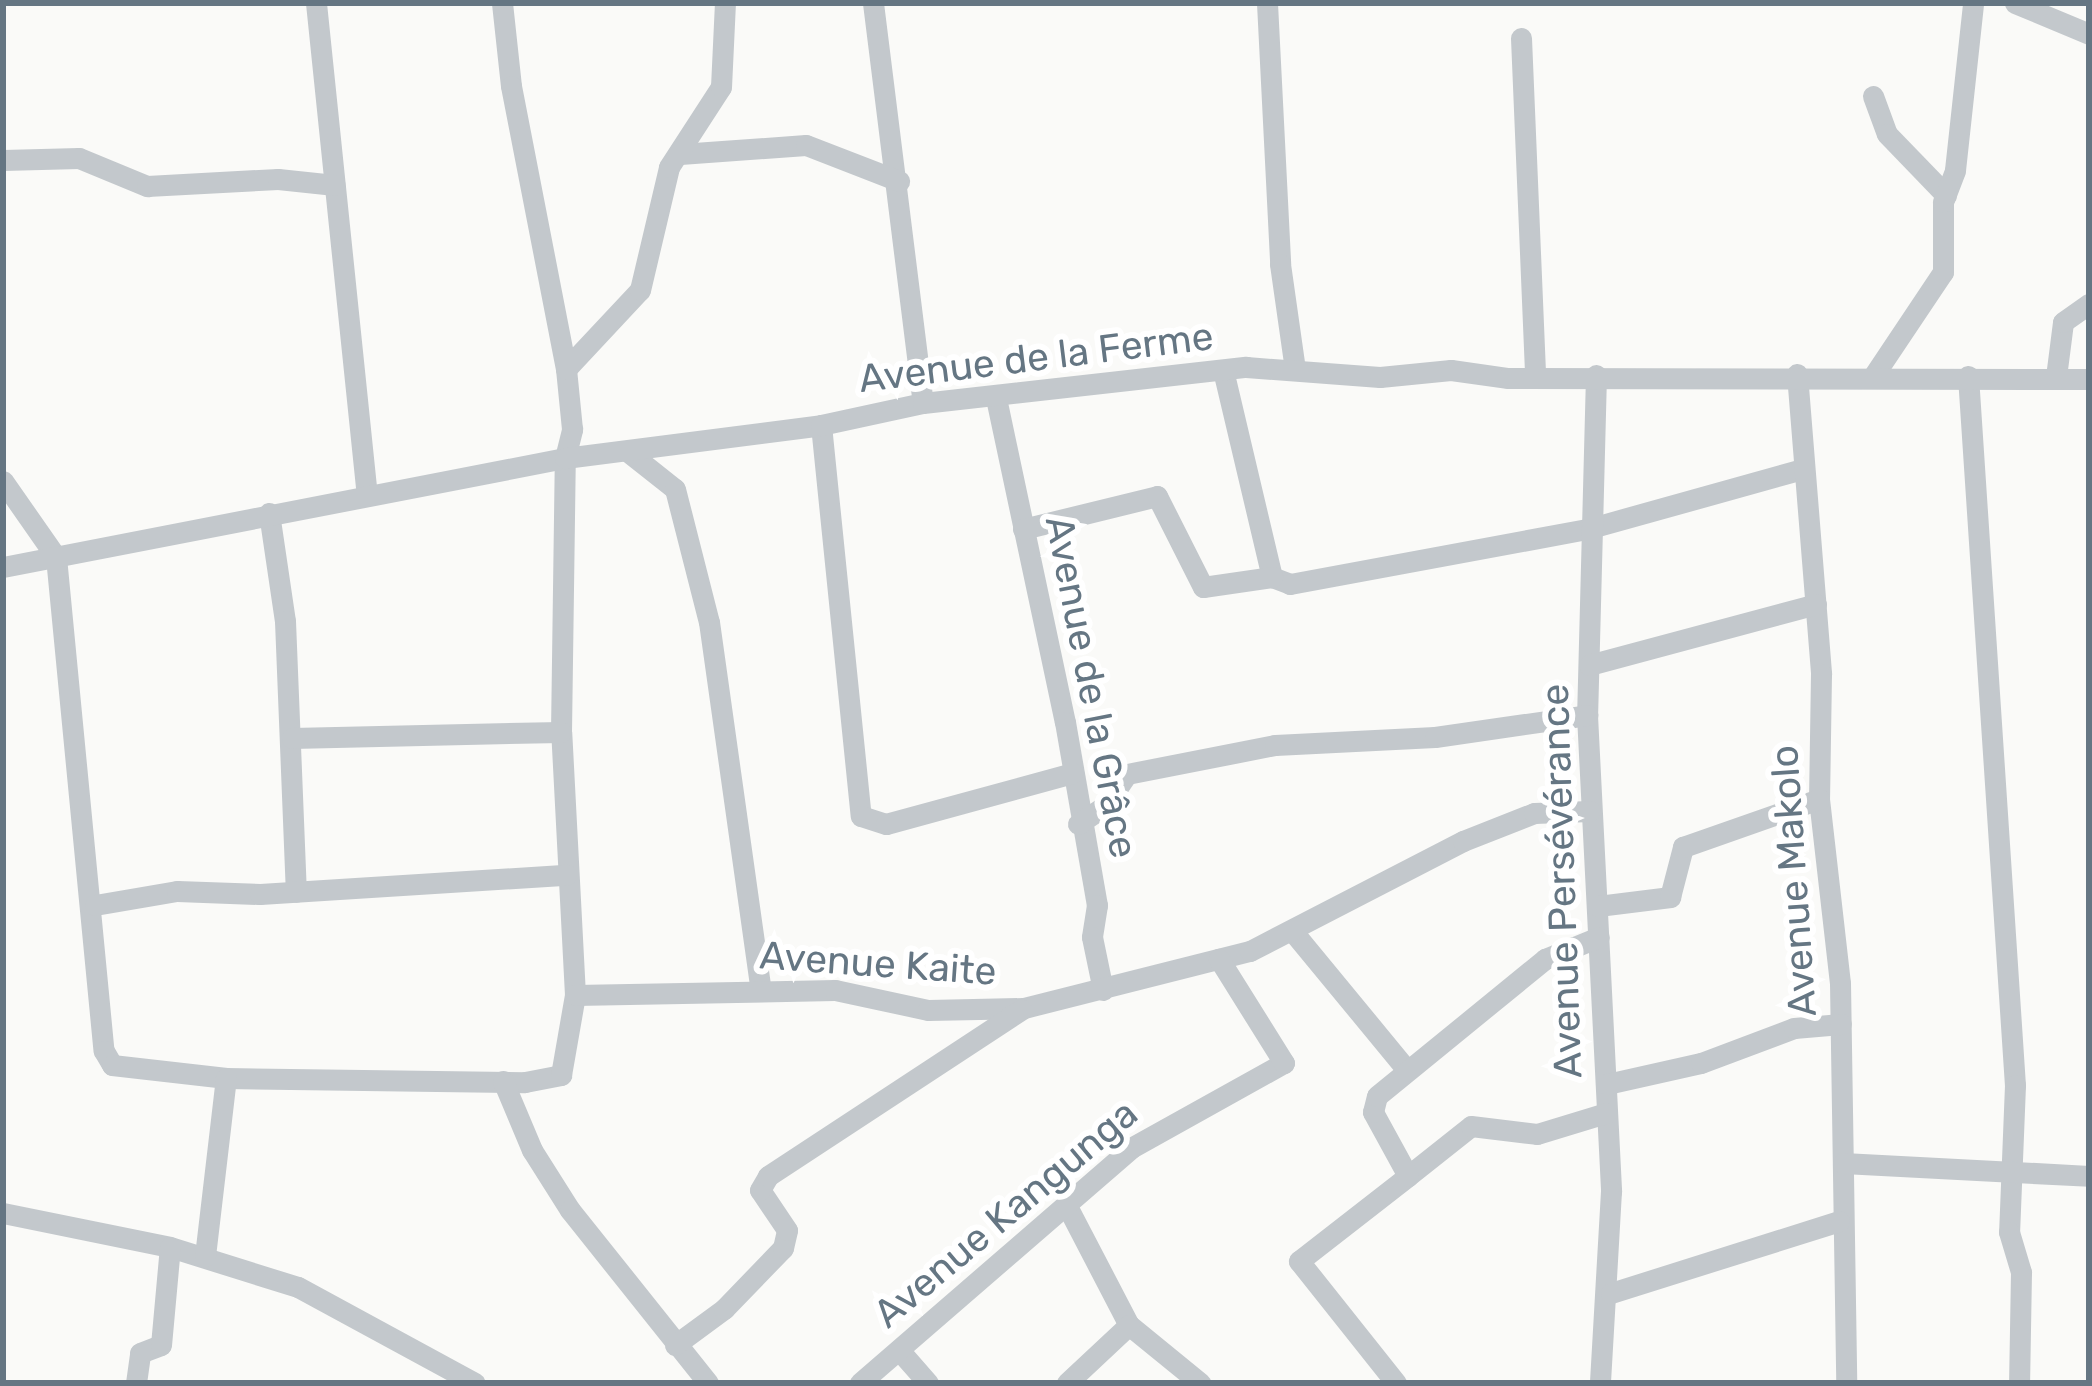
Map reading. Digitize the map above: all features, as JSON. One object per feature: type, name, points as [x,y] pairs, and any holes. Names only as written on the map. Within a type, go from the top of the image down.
[{"type":"street","points":[[316,3],[367,493]]},
{"type":"street","points":[[3,481],[56,556],[95,904],[104,1052],[120,1069],[226,1078],[503,1081],[561,1075],[575,994],[560,732],[565,458],[572,428],[566,369],[511,86],[502,3]]},
{"type":"street","points":[[566,369],[636,301],[663,183],[722,87],[725,3]]},
{"type":"street","points":[[873,3],[923,403]]},
{"type":"street","points":[[1267,3],[1280,263],[1295,370]]},
{"type":"street","points":[[1874,375],[1941,279],[1946,195],[1973,3]]},
{"type":"street","points":[[2015,3],[2089,34]]},
{"type":"street","points":[[1521,38],[1535,373]]},
{"type":"street","points":[[1873,96],[1887,134],[1946,195]]},
{"type":"street","points":[[680,154],[806,145],[898,181]]},
{"type":"street","points":[[3,160],[80,158],[147,186],[278,179],[335,185]]},
{"type":"street","points":[[2056,377],[2063,322],[2089,304]]},
{"type":"street","points":[[1223,370],[1273,577]]},
{"type":"street","name":"Avenue de la Ferme","points":[[3,567],[565,458],[820,425],[923,403],[1223,370],[2089,379]]},
{"type":"street","name":"Avenue Makolo","points":[[1797,374],[1816,604],[1819,799],[1841,1024],[1839,1221],[1846,1383]]},
{"type":"street","name":"Avenue Persévérance","points":[[1596,375],[1587,715],[1607,1084],[1611,1293],[1597,1382]]},
{"type":"street","points":[[1968,376],[1976,550],[2000,781],[2002,967],[2015,1085],[2010,1244],[2020,1272],[2019,1383]]},
{"type":"street","name":"Avenue de la Grâce","points":[[996,398],[1097,904],[1092,937],[1103,990]]},
{"type":"street","points":[[820,425],[861,816],[901,821],[1072,773]]},
{"type":"street","points":[[627,451],[675,489],[709,622],[761,990]]},
{"type":"street","points":[[1023,529],[1157,496],[1202,586],[1273,577],[1322,584],[1591,528],[1803,469]]},
{"type":"street","points":[[269,513],[292,738],[296,892]]},
{"type":"street","points":[[1588,664],[1816,604]]},
{"type":"street","points":[[1078,824],[1106,805],[1126,774],[1275,745],[1435,737],[1587,715]]},
{"type":"street","points":[[292,738],[560,732]]},
{"type":"street","points":[[1598,906],[1670,897],[1683,847],[1819,799]]},
{"type":"street","name":"Avenue Kaite","points":[[575,994],[835,990],[928,1010],[1024,1008],[1219,959],[1294,933],[1481,834],[1534,813],[1589,812]]},
{"type":"street","points":[[95,904],[177,891],[296,892],[566,875]]},
{"type":"street","points":[[1294,933],[1406,1069]]},
{"type":"street","points":[[1408,1176],[1372,1106],[1406,1069],[1562,947],[1599,937]]},
{"type":"street","name":"Avenue Kangunga","points":[[860,1383],[1144,1139],[1284,1063],[1219,959]]},
{"type":"street","points":[[675,1345],[724,1309],[783,1248],[787,1230],[760,1190],[768,1176],[1024,1008]]},
{"type":"street","points":[[1607,1084],[1701,1063],[1794,1028],[1841,1024]]},
{"type":"street","points":[[206,1256],[226,1078]]},
{"type":"street","points":[[503,1081],[552,1182],[708,1383]]},
{"type":"street","points":[[1396,1383],[1298,1264],[1472,1126],[1537,1134],[1606,1113]]},
{"type":"street","points":[[1843,1163],[2089,1176]]},
{"type":"street","points":[[1068,1208],[1129,1325],[1199,1383]]},
{"type":"street","points":[[3,1214],[170,1246],[334,1300],[475,1383]]},
{"type":"street","points":[[1611,1293],[1839,1221]]},
{"type":"street","points":[[136,1383],[137,1358],[160,1345],[170,1246]]},
{"type":"street","points":[[1067,1383],[1129,1325]]},
{"type":"street","points":[[899,1350],[928,1383]]}]
